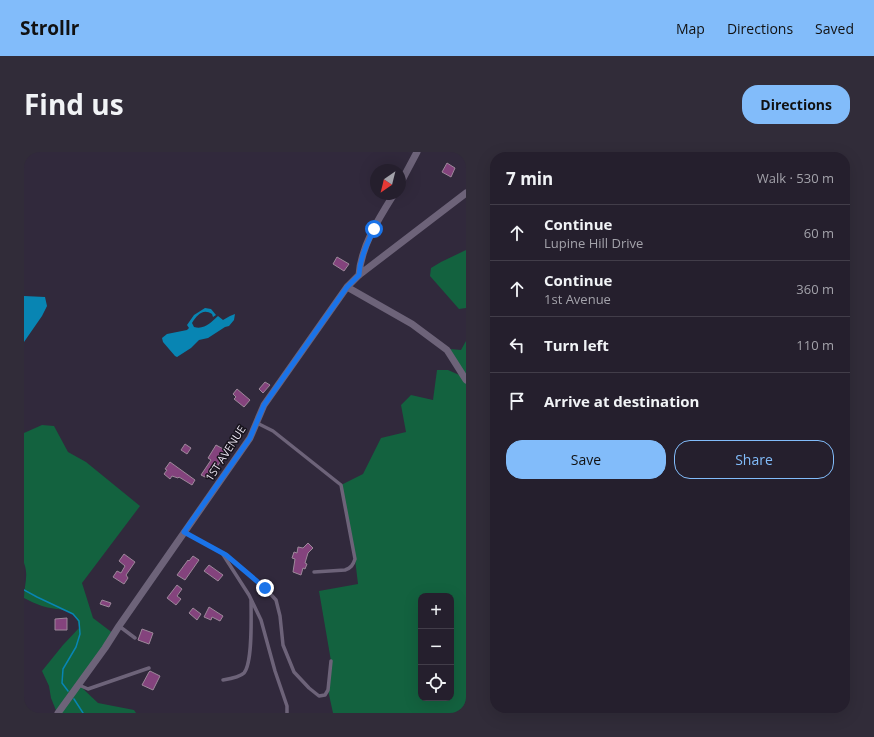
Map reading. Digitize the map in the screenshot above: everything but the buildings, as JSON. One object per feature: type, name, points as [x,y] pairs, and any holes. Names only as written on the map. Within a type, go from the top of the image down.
[{"type":"street","points":[[406,173],[417,152]]},
{"type":"street","name":"1ST AVENUE","points":[[58,713],[105,648],[250,438],[264,405],[347,287],[359,275],[466,193]]},
{"type":"street","points":[[359,275],[364,251],[380,217],[390,200]]},
{"type":"street","points":[[347,287],[412,324],[447,350],[466,380]]},
{"type":"lane","points":[[256,423],[273,431],[341,485],[355,559],[353,565],[349,569],[314,572]]},
{"type":"lane","points":[[184,532],[222,552],[254,578],[276,600],[280,616],[283,645],[294,672],[319,696],[325,695],[328,690],[331,661]]},
{"type":"lane","points":[[222,552],[251,598],[262,620],[275,671],[287,706],[287,713]]},
{"type":"lane","points":[[223,680],[242,674],[245,671],[251,650],[251,598]]},
{"type":"lane","points":[[119,626],[135,638]]},
{"type":"lane","points":[[78,684],[88,689],[149,668]]},
{"type":"green space","points":[[466,250],[466,308],[459,309],[430,276],[431,268]]},
{"type":"green space","points":[[466,341],[466,377],[450,349],[461,350]]},
{"type":"green space","points":[[437,370],[448,370],[466,378],[466,713],[333,713],[328,690],[331,661],[319,591],[358,584],[355,559],[341,485],[363,474],[381,438],[406,432],[401,405],[411,395],[433,400]]},
{"type":"green space","points":[[42,425],[54,426],[68,452],[86,462],[140,506],[82,583],[93,618],[114,634],[78,684],[98,703],[134,710],[136,713],[57,713],[51,698],[49,686],[42,671],[79,628],[78,621],[71,613],[42,606],[24,598],[26,576],[24,563],[24,433]]},
{"type":"water","points":[[24,296],[45,297],[47,306],[24,342]]},
{"type":"water","points":[[205,308],[211,309],[216,315],[213,317],[209,312],[200,313],[192,323],[194,327],[198,328],[205,326],[218,316],[223,320],[235,314],[234,320],[229,326],[208,338],[199,340],[191,348],[177,357],[175,356],[163,342],[162,338],[167,334],[187,330],[189,328],[187,325],[194,315]]},
{"type":"waterway","points":[[24,590],[73,614],[79,621],[80,634],[76,647],[63,669],[62,683],[68,691]]},
{"type":"waterway","points":[[74,699],[83,713]]},
{"type":"route","points":[[265,588],[226,555],[184,532],[250,438],[264,405],[347,287],[359,275],[364,251],[374,229]]}]
